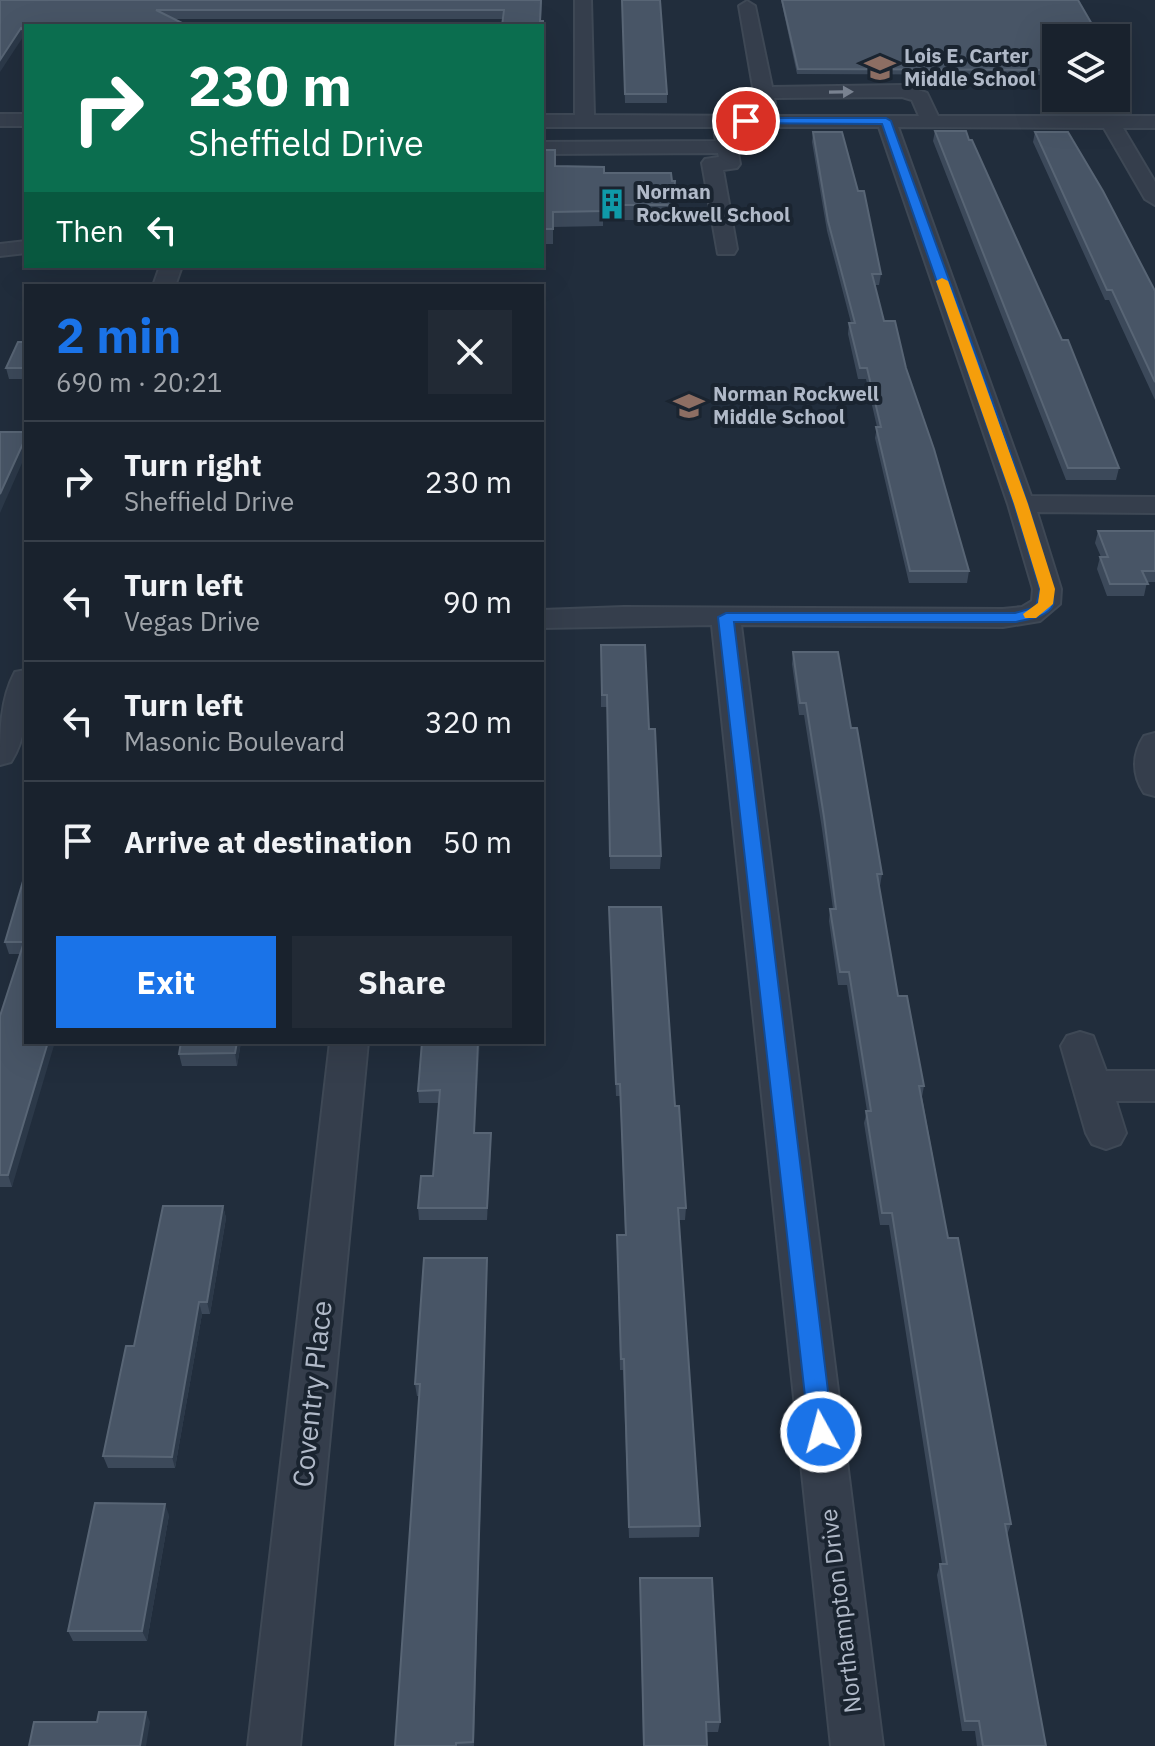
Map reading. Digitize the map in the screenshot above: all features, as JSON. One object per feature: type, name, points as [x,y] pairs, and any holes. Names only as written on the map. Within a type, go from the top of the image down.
[{"type":"street","points":[[583,0],[585,121]]},
{"type":"street","points":[[747,6],[769,121]]},
{"type":"street","points":[[763,93],[904,91],[920,97],[931,121]]},
{"type":"street","points":[[0,120],[24,120]]},
{"type":"street","points":[[544,121],[1155,122]]},
{"type":"street","points":[[723,121],[730,164],[712,163],[726,249]]},
{"type":"street","points":[[544,619],[624,616],[1003,618],[1041,610],[1046,604],[1047,589],[1021,504],[886,121]]},
{"type":"street","points":[[1110,122],[1155,199]]},
{"type":"street","points":[[544,148],[727,147]]},
{"type":"street","points":[[0,250],[24,247]]},
{"type":"street","points":[[1021,504],[1155,505]]},
{"type":"street","name":"Northampton Drive","points":[[726,617],[857,1746]]},
{"type":"street","points":[[0,755],[24,685]]},
{"type":"street","points":[[1155,743],[1150,768],[1155,785]]},
{"type":"street","name":"Coventry Place","points":[[274,1746],[349,1044]]},
{"type":"street","points":[[1080,1046],[1106,1133]]},
{"type":"street","points":[[1092,1086],[1155,1086]]},
{"type":"building","points":[[0,0],[541,0],[540,21],[543,21],[543,24],[502,24],[504,10],[156,10],[184,24],[24,24],[24,30],[21,28],[0,60]]},
{"type":"building","points":[[622,0],[660,0],[667,94],[625,94]]},
{"type":"building","points":[[782,0],[1078,0],[1092,24],[1042,24],[1042,70],[798,69]]},
{"type":"building","points":[[935,131],[966,131],[969,140],[972,140],[1062,340],[1068,340],[1119,468],[1068,468]]},
{"type":"building","points":[[813,132],[842,132],[858,191],[864,191],[881,274],[872,274],[884,321],[895,321],[906,368],[934,449],[969,571],[910,571],[876,427],[881,427],[867,368],[860,368],[849,323],[855,323],[828,221]]},
{"type":"building","points":[[1035,132],[1068,132],[1155,291],[1155,382],[1112,290],[1107,290]]},
{"type":"building","points":[[544,150],[555,150],[555,166],[604,167],[604,173],[671,173],[672,181],[675,181],[673,205],[603,205],[604,211],[553,212],[553,229],[544,229]]},
{"type":"building","points":[[18,342],[24,342],[24,368],[6,368]]},
{"type":"building","points":[[0,432],[24,432],[24,441],[0,494]]},
{"type":"building","points":[[1098,531],[1155,531],[1155,571],[1142,571],[1148,584],[1110,584],[1100,557],[1108,557]]},
{"type":"building","points":[[601,645],[645,645],[649,729],[655,729],[661,856],[610,856],[607,695],[602,695]]},
{"type":"building","points":[[793,652],[838,652],[851,728],[857,728],[882,874],[877,874],[898,996],[907,996],[924,1086],[919,1086],[948,1238],[958,1238],[1011,1524],[1005,1524],[1046,1746],[983,1746],[979,1721],[965,1721],[940,1564],[947,1564],[892,1213],[882,1213],[866,1111],[871,1111],[849,972],[840,972],[830,909],[836,909],[824,817],[806,703],[800,703]]},
{"type":"building","points":[[24,878],[24,942],[5,942]]},
{"type":"building","points":[[609,907],[661,907],[675,1106],[679,1106],[686,1208],[678,1208],[700,1526],[629,1527],[617,1235],[626,1235]]},
{"type":"building","points":[[24,942],[24,1044],[47,1044],[8,1175],[0,1175],[0,1016]]},
{"type":"building","points":[[181,1044],[237,1044],[235,1053],[179,1054]]},
{"type":"building","points":[[422,1044],[478,1044],[474,1133],[491,1133],[487,1208],[418,1208],[421,1176],[433,1176],[440,1090],[418,1091]]},
{"type":"building","points":[[163,1206],[223,1206],[207,1302],[199,1302],[172,1457],[103,1456],[126,1346],[134,1346]]},
{"type":"building","points":[[424,1258],[487,1258],[473,1742],[456,1743],[456,1746],[395,1746],[420,1384],[415,1384]]},
{"type":"building","points":[[95,1503],[165,1504],[142,1631],[68,1631]]},
{"type":"building","points":[[640,1578],[712,1578],[720,1722],[706,1722],[707,1746],[644,1746]]},
{"type":"building","points":[[99,1712],[146,1712],[140,1746],[29,1746],[34,1722],[97,1722]]},
{"type":"slow traffic","points":[[942,281],[1021,504],[1047,589],[1046,604],[1031,614]]},
{"type":"place","name":"Lois E. Carter Middle School","points":[[880,68]]},
{"type":"place","name":"Norman Rockwell School","points":[[612,204]]},
{"type":"place","name":"Norman Rockwell Middle School","points":[[689,406]]},
{"type":"route","points":[[746,121],[886,121],[1021,504],[1048,597],[1041,610],[1030,615],[1003,618],[726,617],[821,1432]]}]
